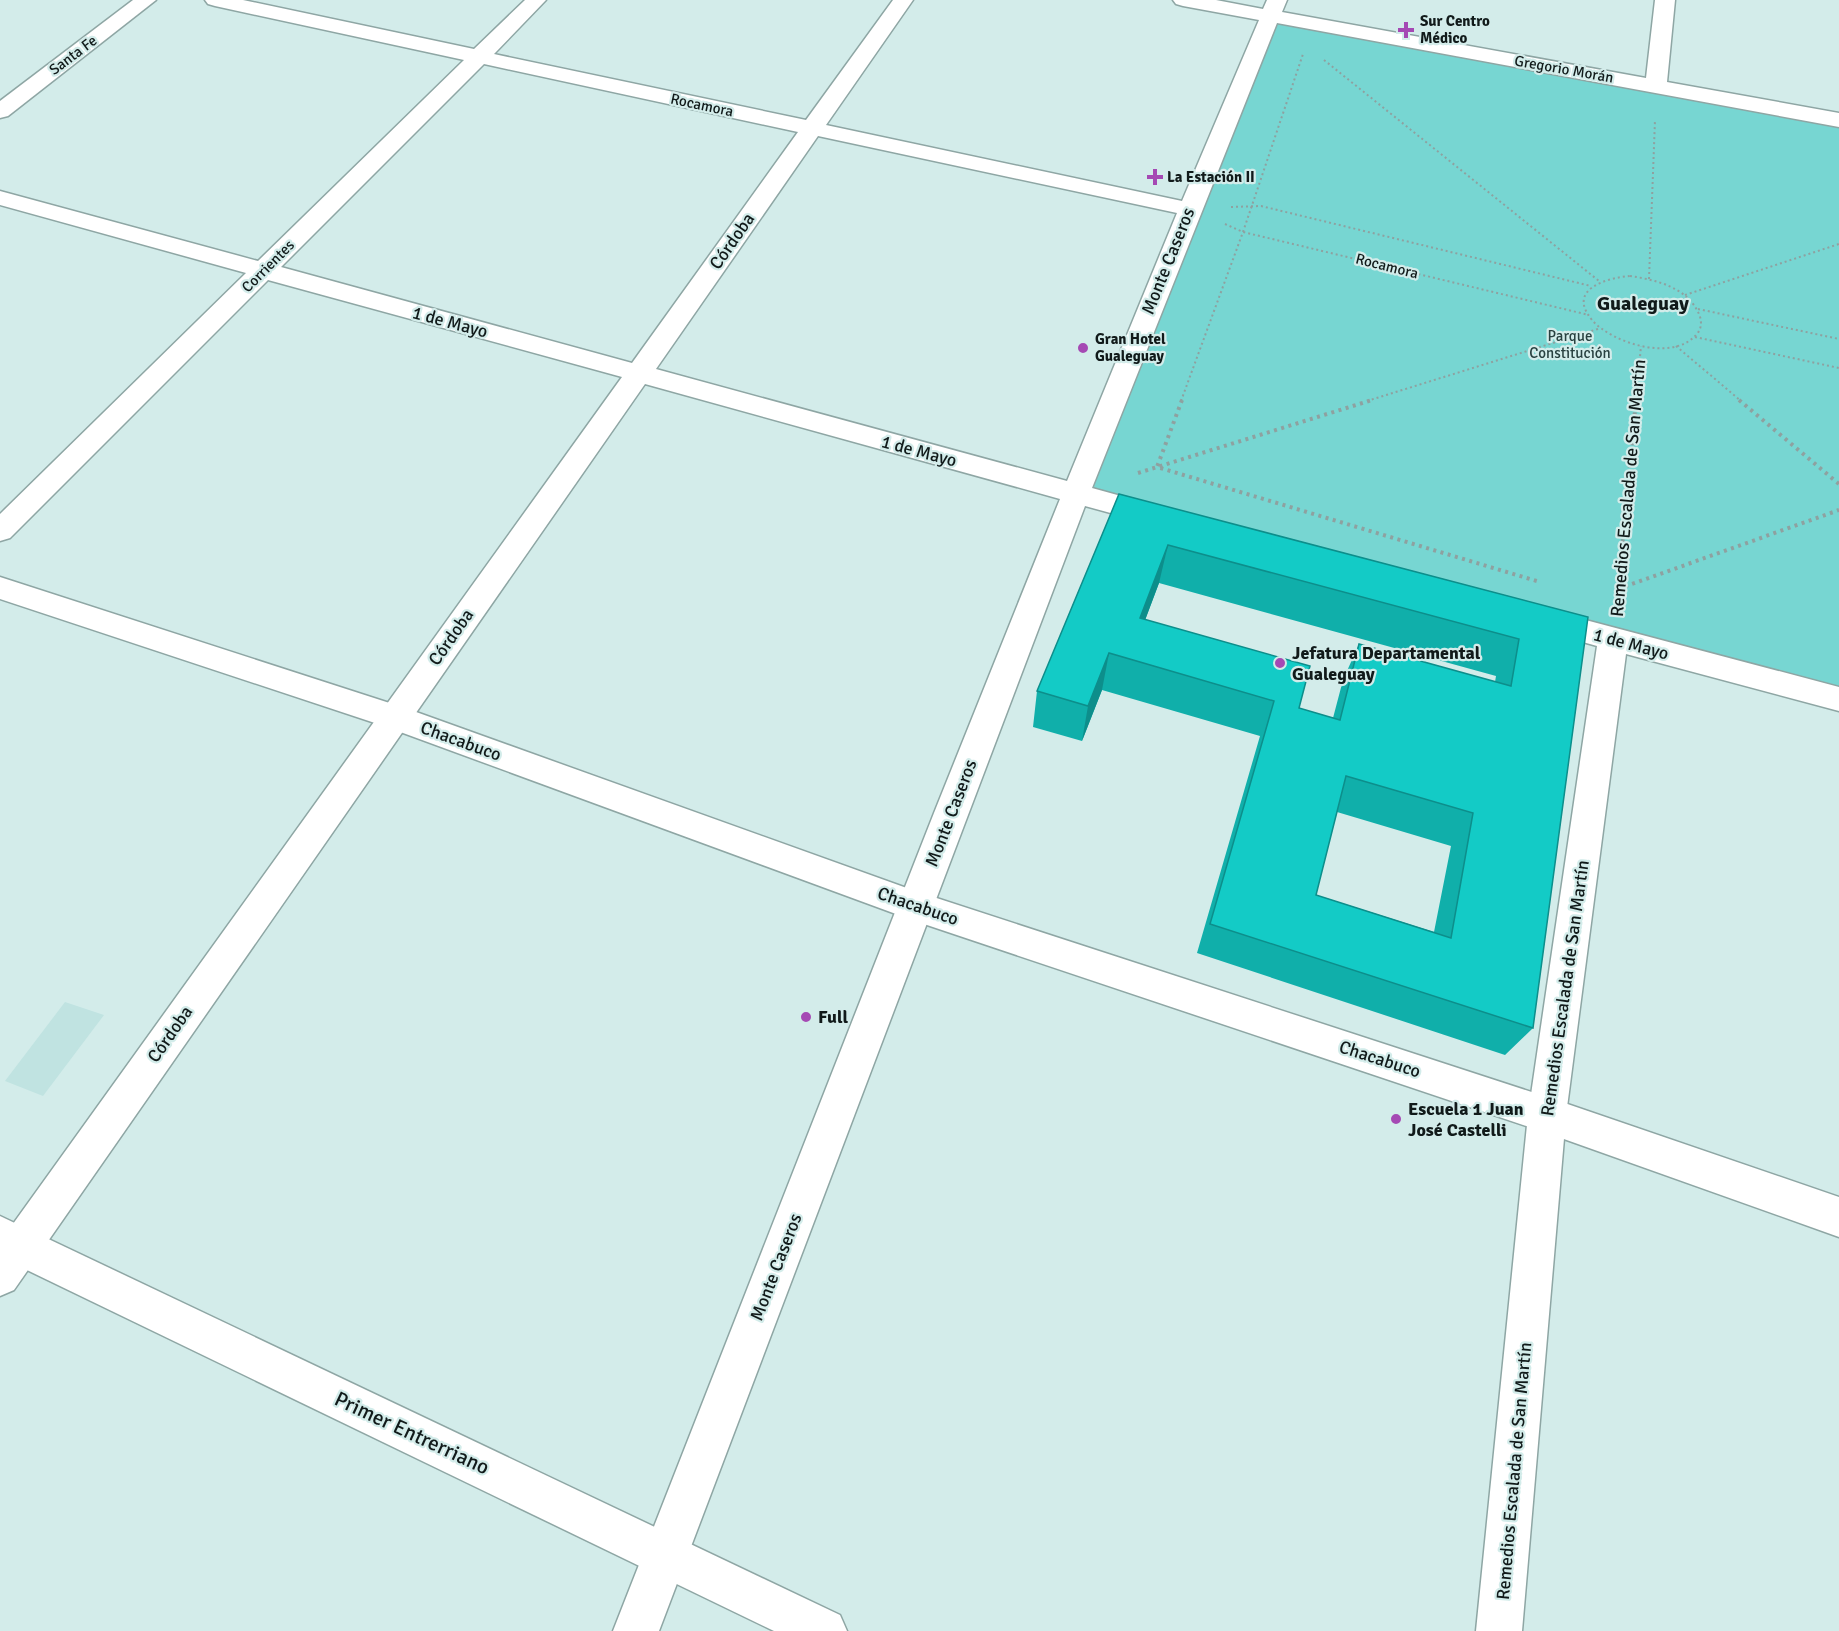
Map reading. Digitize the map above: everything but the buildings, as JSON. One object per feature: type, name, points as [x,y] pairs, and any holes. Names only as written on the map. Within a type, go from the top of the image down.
[{"type":"street","name":"Santa Fe","points":[[0,111],[146,0]]},
{"type":"street","name":"Rocamora","points":[[215,0],[1189,209]]},
{"type":"street","name":"Corrientes","points":[[0,531],[536,0]]},
{"type":"street","name":"Córdoba","points":[[7,1253],[394,717],[903,0]]},
{"type":"street","name":"Gregorio Morán","points":[[1182,0],[1273,8],[1656,86],[1839,120]]},
{"type":"street","points":[[1656,86],[1665,0]]},
{"type":"street","name":"Monte Caseros","points":[[636,1631],[1075,493],[1273,8]]},
{"type":"street","name":"1 de Mayo","points":[[0,198],[1189,524]]},
{"type":"street","name":"Chacabuco","points":[[0,588],[394,717],[915,906],[1547,1115],[1839,1217]]},
{"type":"street","name":"1 de Mayo","points":[[1522,614],[1839,699]]},
{"type":"street","name":"Remedios Escalada de San Martín","points":[[1499,1631],[1547,1115],[1613,639]]},
{"type":"street","name":"Primer Entrerriano","points":[[7,1253],[665,1554],[824,1631]]},
{"type":"path","points":[[1157,468],[1243,232],[1306,45],[1273,8]]},
{"type":"path","points":[[1324,60],[1599,281]]},
{"type":"path","points":[[1649,279],[1656,86]]},
{"type":"path","name":"Rocamora","points":[[1189,209],[1261,206],[1592,286]]},
{"type":"path","name":"Rocamora","points":[[1189,209],[1243,232],[1589,315]]},
{"type":"path","points":[[1685,295],[1839,244]]},
{"type":"path","points":[[1622,276],[1649,279],[1675,288],[1698,309],[1701,329],[1695,337],[1676,346],[1659,348],[1641,346],[1626,342],[1601,328],[1589,315],[1585,304],[1586,295],[1599,281],[1622,276]]},
{"type":"path","points":[[1698,309],[1839,339]]},
{"type":"path","points":[[1075,493],[1601,328]]},
{"type":"path","points":[[1695,337],[1839,368]]},
{"type":"path","name":"Remedios Escalada de San Martín","points":[[1613,639],[1641,346]]},
{"type":"path","points":[[1676,346],[1839,484]]},
{"type":"path","points":[[1157,468],[1550,585]]},
{"type":"path","points":[[1618,589],[1839,510]]},
{"type":"shaded area","points":[[65,1002],[104,1015],[43,1096],[5,1081]]},
{"type":"green space","name":"Parque Constitución","points":[[1271,16],[1839,122],[1839,694],[1077,492]]},
{"type":"place","name":"Sur Centro Médico","points":[[1406,30]]},
{"type":"place","name":"La Estación II","points":[[1155,177]]},
{"type":"place","name":"Gran Hotel Gualeguay","points":[[1083,348]]},
{"type":"place","name":"Jefatura Departamental Gualeguay","points":[[1280,663]]},
{"type":"place","name":"Full","points":[[806,1017]]},
{"type":"place","name":"Escuela 1 Juan José Castelli","points":[[1396,1119]]},
{"type":"district","name":"Gualeguay","points":[[1643,303]]}]
